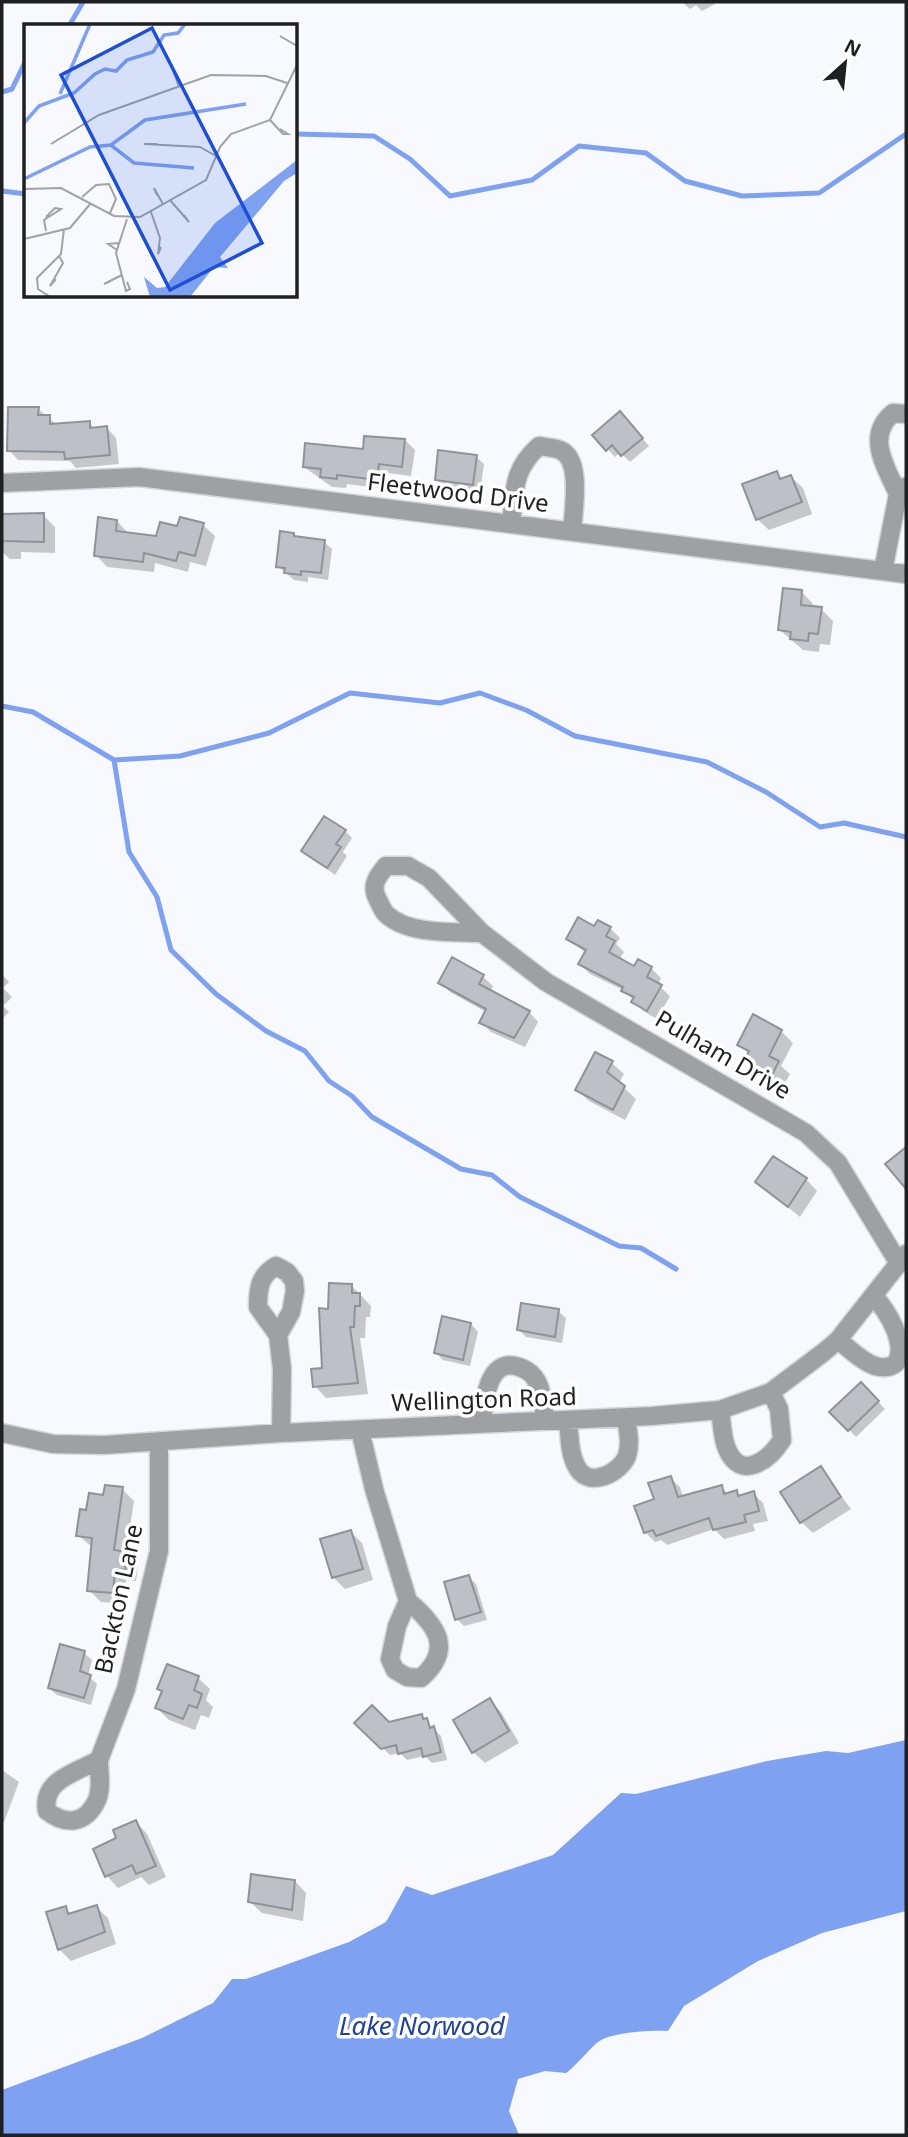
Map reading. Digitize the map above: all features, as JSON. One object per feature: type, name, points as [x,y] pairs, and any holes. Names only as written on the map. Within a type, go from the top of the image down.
[{"type":"street","points":[[883,571],[902,489],[877,445],[878,432],[883,421],[893,413],[906,414]]},
{"type":"street","points":[[511,524],[516,477],[523,460],[538,446],[562,450],[572,460],[575,478],[572,532]]},
{"type":"street","name":"Fleetwood Drive","points":[[2,483],[139,477],[906,573]]},
{"type":"street","name":"Pulham Drive","points":[[482,933],[431,930],[407,924],[386,914],[375,894],[375,880],[386,866],[408,866],[429,878],[482,933],[546,982],[806,1133],[838,1163],[902,1258]]},
{"type":"street","name":"Wellington Road","points":[[2,1433],[53,1444],[159,1443],[281,1433],[545,1419],[568,1421],[626,1418],[720,1410],[771,1392],[838,1340],[902,1258]]},
{"type":"street","points":[[838,1340],[877,1367],[891,1367],[898,1362],[903,1353],[903,1339],[886,1309],[874,1296]]},
{"type":"street","points":[[278,1335],[282,1369],[281,1433]]},
{"type":"street","points":[[482,1423],[490,1382],[497,1369],[508,1364],[524,1368],[534,1375],[540,1389],[545,1419]]},
{"type":"street","points":[[720,1410],[727,1449],[735,1461],[749,1466],[763,1463],[782,1440],[779,1409],[771,1392]]},
{"type":"street","points":[[568,1421],[572,1457],[580,1473],[593,1479],[607,1476],[621,1467],[630,1441],[626,1418]]},
{"type":"street","points":[[360,1430],[374,1489],[408,1601]]},
{"type":"street","name":"Backton Lane","points":[[99,1760],[126,1689],[159,1551],[159,1443]]},
{"type":"water","name":"Lake Norwood","points":[[906,1740],[906,1911],[822,1933],[758,1961],[684,2006],[668,2031],[642,2031],[612,2036],[598,2042],[566,2073],[545,2071],[518,2079],[509,2111],[519,2135],[2,2135],[2,2090],[142,2038],[213,2003],[232,1979],[246,1979],[349,1942],[386,1922],[406,1886],[432,1895],[553,1855],[621,1793],[636,1794],[767,1761],[826,1751],[848,1753]]},
{"type":"building","points":[[8,407],[39,407],[38,415],[50,415],[50,424],[90,421],[90,428],[107,426],[110,455],[65,459],[64,452],[7,451]]},
{"type":"building","points":[[620,411],[643,438],[621,456],[612,445],[606,451],[592,435]]},
{"type":"building","points":[[364,436],[405,439],[402,467],[379,464],[377,480],[337,475],[337,479],[320,477],[321,469],[303,467],[305,443],[363,449]]},
{"type":"building","points":[[438,450],[477,455],[473,485],[435,480]]},
{"type":"building","points":[[777,471],[780,479],[791,475],[802,502],[756,520],[742,484]]},
{"type":"building","points":[[44,513],[44,542],[2,541],[2,514]]},
{"type":"building","points":[[98,517],[117,520],[116,531],[156,536],[160,522],[177,526],[180,517],[204,523],[195,556],[179,552],[176,561],[144,553],[143,562],[94,556]]},
{"type":"building","points":[[280,531],[294,533],[294,536],[325,540],[321,573],[284,573],[285,568],[276,567]]},
{"type":"building","points":[[783,588],[802,590],[801,605],[822,607],[818,634],[809,633],[808,641],[790,639],[791,632],[778,630]]},
{"type":"building","points":[[324,816],[346,830],[336,844],[341,847],[327,868],[301,851]]},
{"type":"building","points":[[578,917],[594,926],[598,920],[611,927],[606,936],[615,941],[609,952],[634,966],[638,959],[652,967],[647,977],[662,985],[647,1011],[631,1002],[634,997],[621,991],[623,987],[578,964],[586,950],[566,939]]},
{"type":"building","points":[[452,957],[484,975],[479,984],[530,1011],[514,1038],[479,1023],[486,1009],[438,983]]},
{"type":"building","points":[[753,1014],[782,1030],[769,1056],[779,1061],[772,1075],[744,1060],[749,1051],[737,1045]]},
{"type":"building","points":[[595,1052],[613,1061],[607,1072],[625,1086],[613,1110],[575,1090]]},
{"type":"building","points":[[906,1147],[906,1189],[885,1164]]},
{"type":"building","points":[[773,1156],[807,1178],[788,1207],[755,1182]]},
{"type":"building","points":[[329,1283],[352,1284],[352,1293],[360,1293],[360,1306],[355,1306],[354,1327],[350,1327],[358,1383],[313,1387],[311,1369],[322,1368],[319,1308],[328,1309]]},
{"type":"building","points":[[521,1303],[559,1309],[555,1337],[517,1330]]},
{"type":"building","points":[[442,1316],[471,1323],[463,1360],[434,1353]]},
{"type":"building","points":[[861,1382],[879,1401],[848,1431],[829,1412]]},
{"type":"building","points":[[821,1466],[841,1497],[800,1523],[780,1492]]},
{"type":"building","points":[[671,1476],[678,1497],[722,1485],[724,1494],[737,1490],[738,1496],[754,1491],[759,1511],[744,1515],[746,1522],[713,1530],[709,1518],[656,1536],[653,1530],[644,1533],[634,1506],[654,1499],[648,1483]]},
{"type":"building","points":[[105,1485],[123,1487],[114,1550],[127,1552],[125,1570],[115,1569],[113,1593],[87,1591],[92,1538],[76,1536],[80,1509],[86,1510],[89,1493],[103,1495]]},
{"type":"building","points":[[351,1530],[363,1569],[332,1578],[320,1539]]},
{"type":"building","points":[[469,1575],[481,1612],[455,1620],[444,1582]]},
{"type":"building","points":[[60,1644],[85,1651],[80,1671],[91,1675],[84,1698],[48,1688]]},
{"type":"building","points":[[167,1664],[199,1676],[194,1690],[202,1694],[197,1708],[189,1705],[183,1719],[155,1708],[162,1691],[157,1689]]},
{"type":"building","points":[[490,1698],[509,1731],[472,1753],[453,1720]]},
{"type":"building","points":[[372,1705],[389,1722],[422,1714],[423,1719],[427,1718],[430,1728],[434,1726],[441,1752],[423,1757],[421,1748],[398,1754],[396,1745],[381,1749],[354,1723]]},
{"type":"building","points":[[136,1820],[156,1866],[136,1874],[132,1865],[105,1877],[93,1849],[116,1838],[113,1830]]},
{"type":"building","points":[[251,1874],[295,1880],[292,1910],[248,1902]]},
{"type":"building","points":[[97,1905],[105,1932],[58,1950],[46,1912],[66,1906],[68,1914]]},
{"type":"waterway","points":[[70,24],[83,2]]},
{"type":"waterway","points":[[2,92],[12,89],[24,64]]},
{"type":"waterway","points":[[298,134],[374,136],[410,159],[450,196],[532,180],[579,146],[646,153],[685,181],[742,196],[819,193],[906,134]]},
{"type":"waterway","points":[[2,191],[24,194]]},
{"type":"waterway","points":[[2,706],[33,712],[114,760],[180,756],[269,733],[350,693],[440,703],[480,693],[526,710],[575,736],[707,762],[766,792],[820,827],[844,823],[906,837]]},
{"type":"waterway","points":[[114,760],[129,852],[157,897],[171,950],[216,994],[266,1031],[305,1051],[329,1081],[352,1096],[372,1117],[461,1169],[492,1175],[520,1197],[619,1246],[641,1248],[676,1269]]}]
